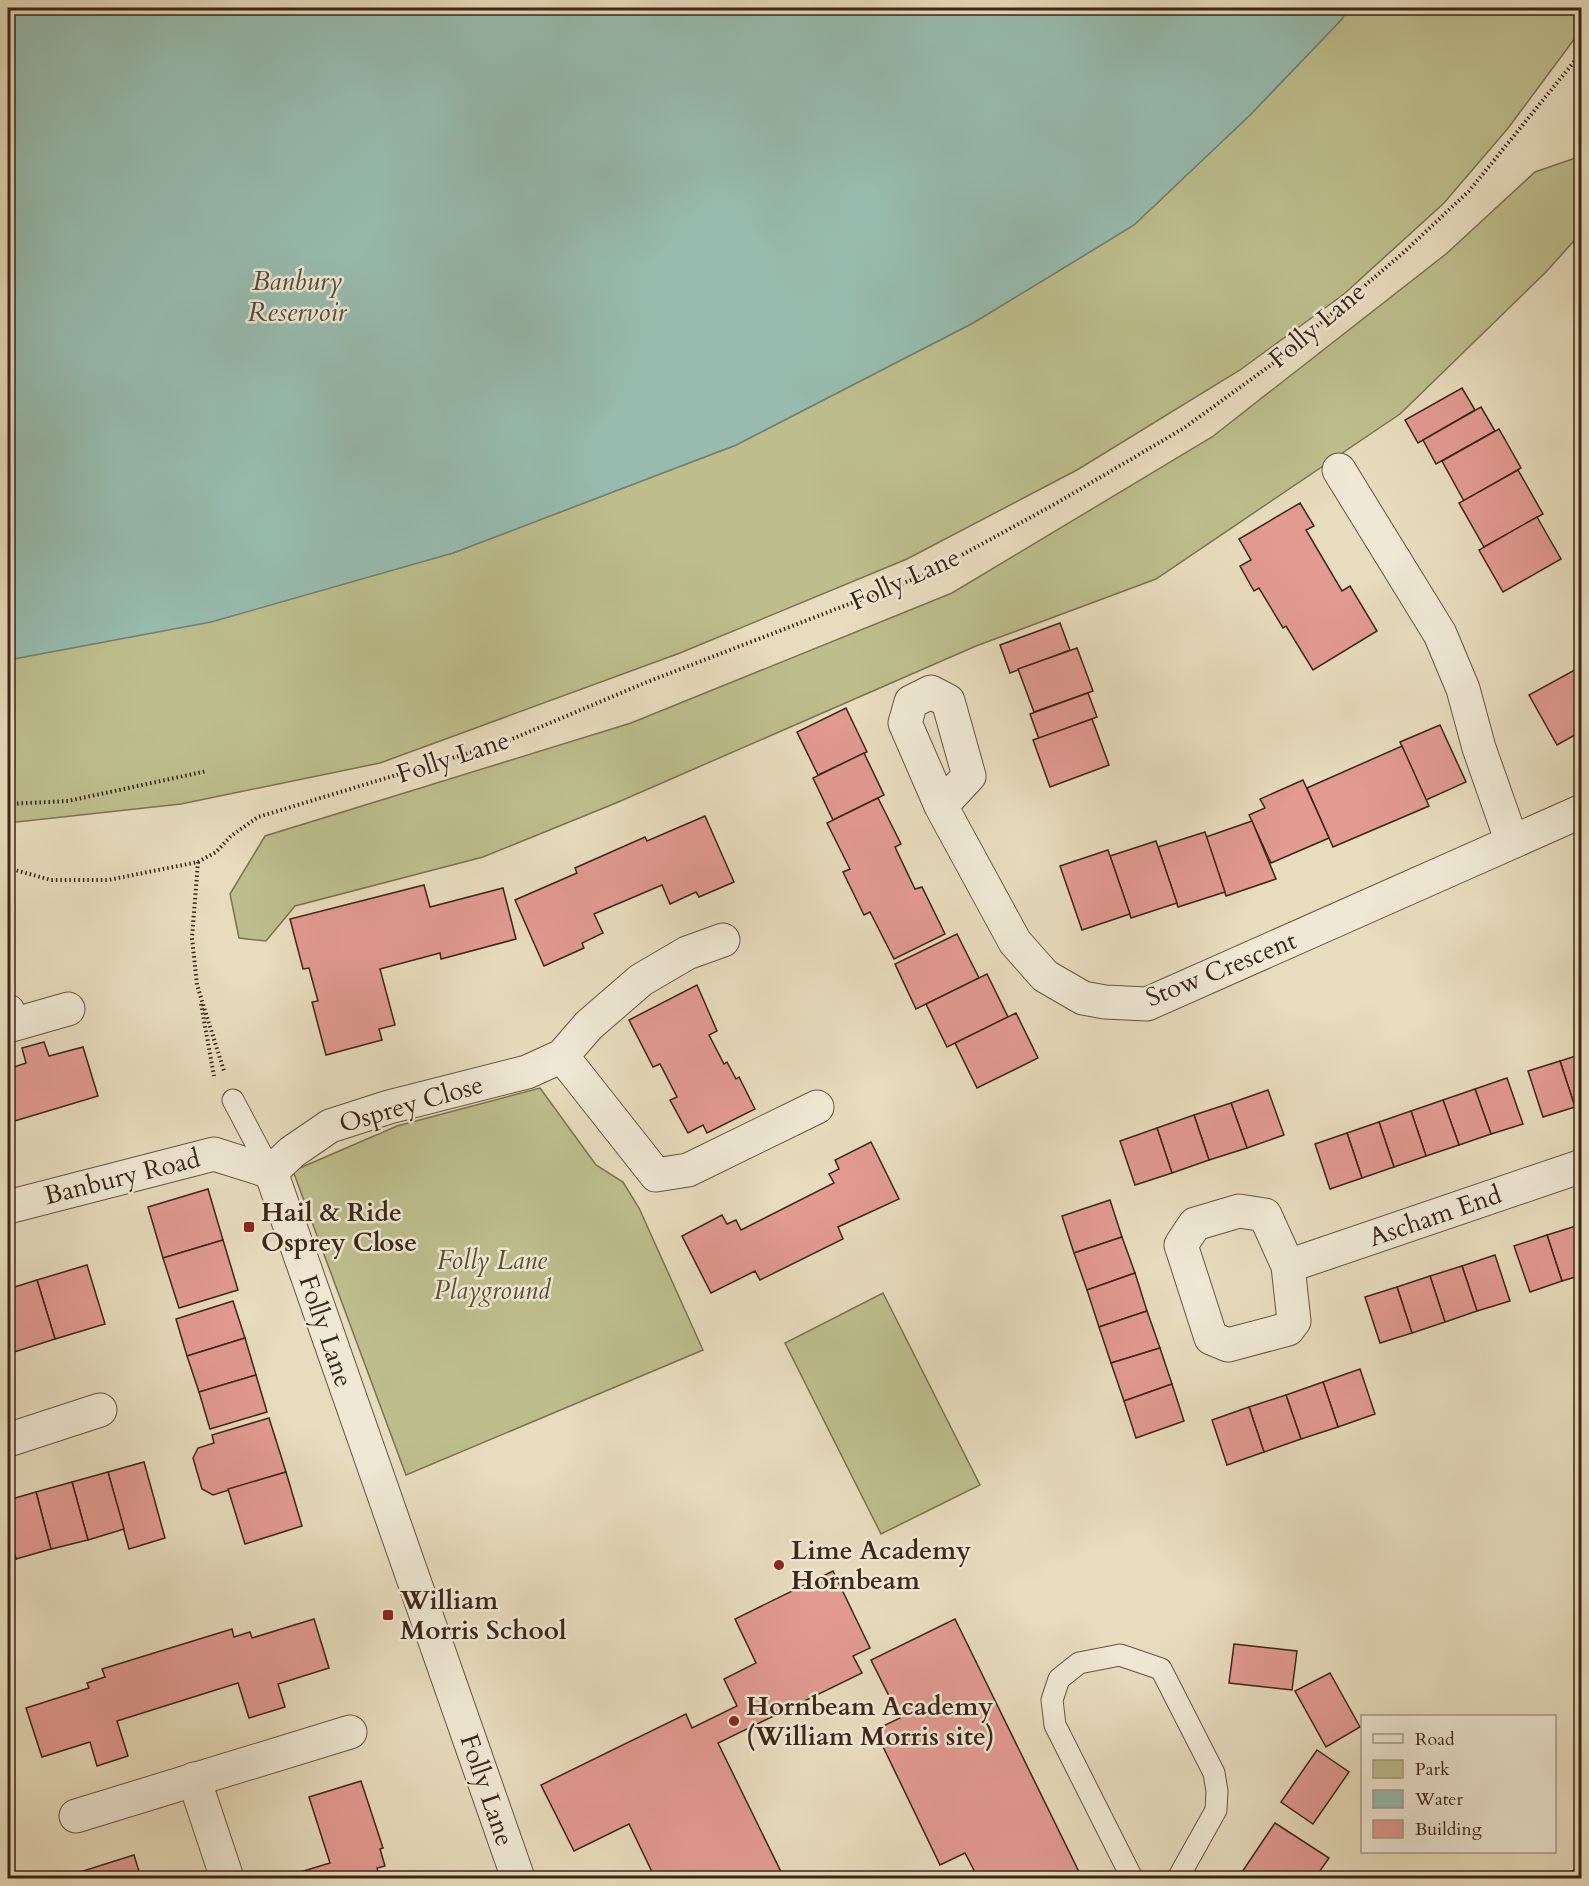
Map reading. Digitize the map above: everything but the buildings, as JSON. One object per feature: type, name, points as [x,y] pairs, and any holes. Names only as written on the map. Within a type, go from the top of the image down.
[{"type":"street","points":[[1339,470],[1440,633],[1463,689],[1479,748],[1512,842]]},
{"type":"street","name":"Stow Crescent","points":[[941,806],[1015,942],[1045,976],[1083,998],[1105,1002],[1147,1004],[1581,811]]},
{"type":"street","name":"Osprey Close","points":[[271,1172],[292,1152],[330,1126],[389,1107],[527,1072],[562,1056],[589,1025],[641,980],[687,953],[723,940]]},
{"type":"street","points":[[8,1011],[12,1025],[68,1009]]},
{"type":"street","points":[[562,1056],[656,1176],[688,1170],[817,1107]]},
{"type":"street","name":"Banbury Road","points":[[8,1207],[214,1154],[229,1156],[271,1172]]},
{"type":"street","name":"Ascham End","points":[[1288,1266],[1581,1166]]},
{"type":"street","name":"Folly Lane","points":[[271,1172],[518,1878]]},
{"type":"street","points":[[8,1440],[100,1410]]},
{"type":"street","points":[[75,1816],[350,1732]]},
{"type":"street","points":[[194,1779],[227,1878]]},
{"type":"lane","name":"Folly Lane","points":[[225,1094],[271,1172]]},
{"type":"lane","points":[[1132,1878],[1055,1725],[1052,1700],[1059,1679],[1079,1663],[1120,1655],[1161,1669],[1214,1773],[1216,1810],[1178,1878]]},
{"type":"path","name":"Folly Lane","points":[[198,862],[216,852],[231,836],[258,817],[505,742],[647,682],[927,574],[1055,504],[1185,428],[1275,362],[1403,253],[1469,191],[1581,52]]},
{"type":"path","points":[[8,804],[68,801],[207,771]]},
{"type":"path","points":[[8,868],[51,880],[108,880],[198,862],[192,938],[197,985],[225,1094]]},
{"type":"path","points":[[197,985],[225,1094]]},
{"type":"green space","points":[[1348,8],[1581,8],[1581,30],[1509,127],[1444,203],[1344,294],[1240,370],[1077,470],[907,559],[680,653],[380,763],[181,804],[8,823],[8,660],[453,553],[736,445],[973,323],[1134,225],[1250,115],[1342,19]]},
{"type":"green space","points":[[1581,156],[1581,233],[1546,272],[1400,414],[1156,579],[976,646],[616,803],[483,857],[295,906],[266,941],[239,938],[230,894],[265,836],[631,723],[952,593],[1212,437],[1446,254],[1535,172]]},
{"type":"green space","name":"Folly Lane Playground","points":[[540,1088],[596,1165],[623,1182],[639,1208],[703,1350],[406,1475],[293,1171],[397,1126]]},
{"type":"green space","points":[[883,1293],[980,1485],[881,1534],[785,1343]]},
{"type":"water","name":"Banbury Reservoir","points":[[8,8],[1348,8],[1342,19],[1250,115],[1134,225],[973,323],[736,445],[453,553],[211,622],[8,660]]},
{"type":"place","name":"Hail & Ride Osprey Close","points":[[249,1227]]},
{"type":"place","name":"Lime Academy Hornbeam","points":[[779,1565]]},
{"type":"place","name":"William Morris School","points":[[388,1615]]},
{"type":"place","name":"Hornbeam Academy (William Morris site)","points":[[734,1721]]}]
